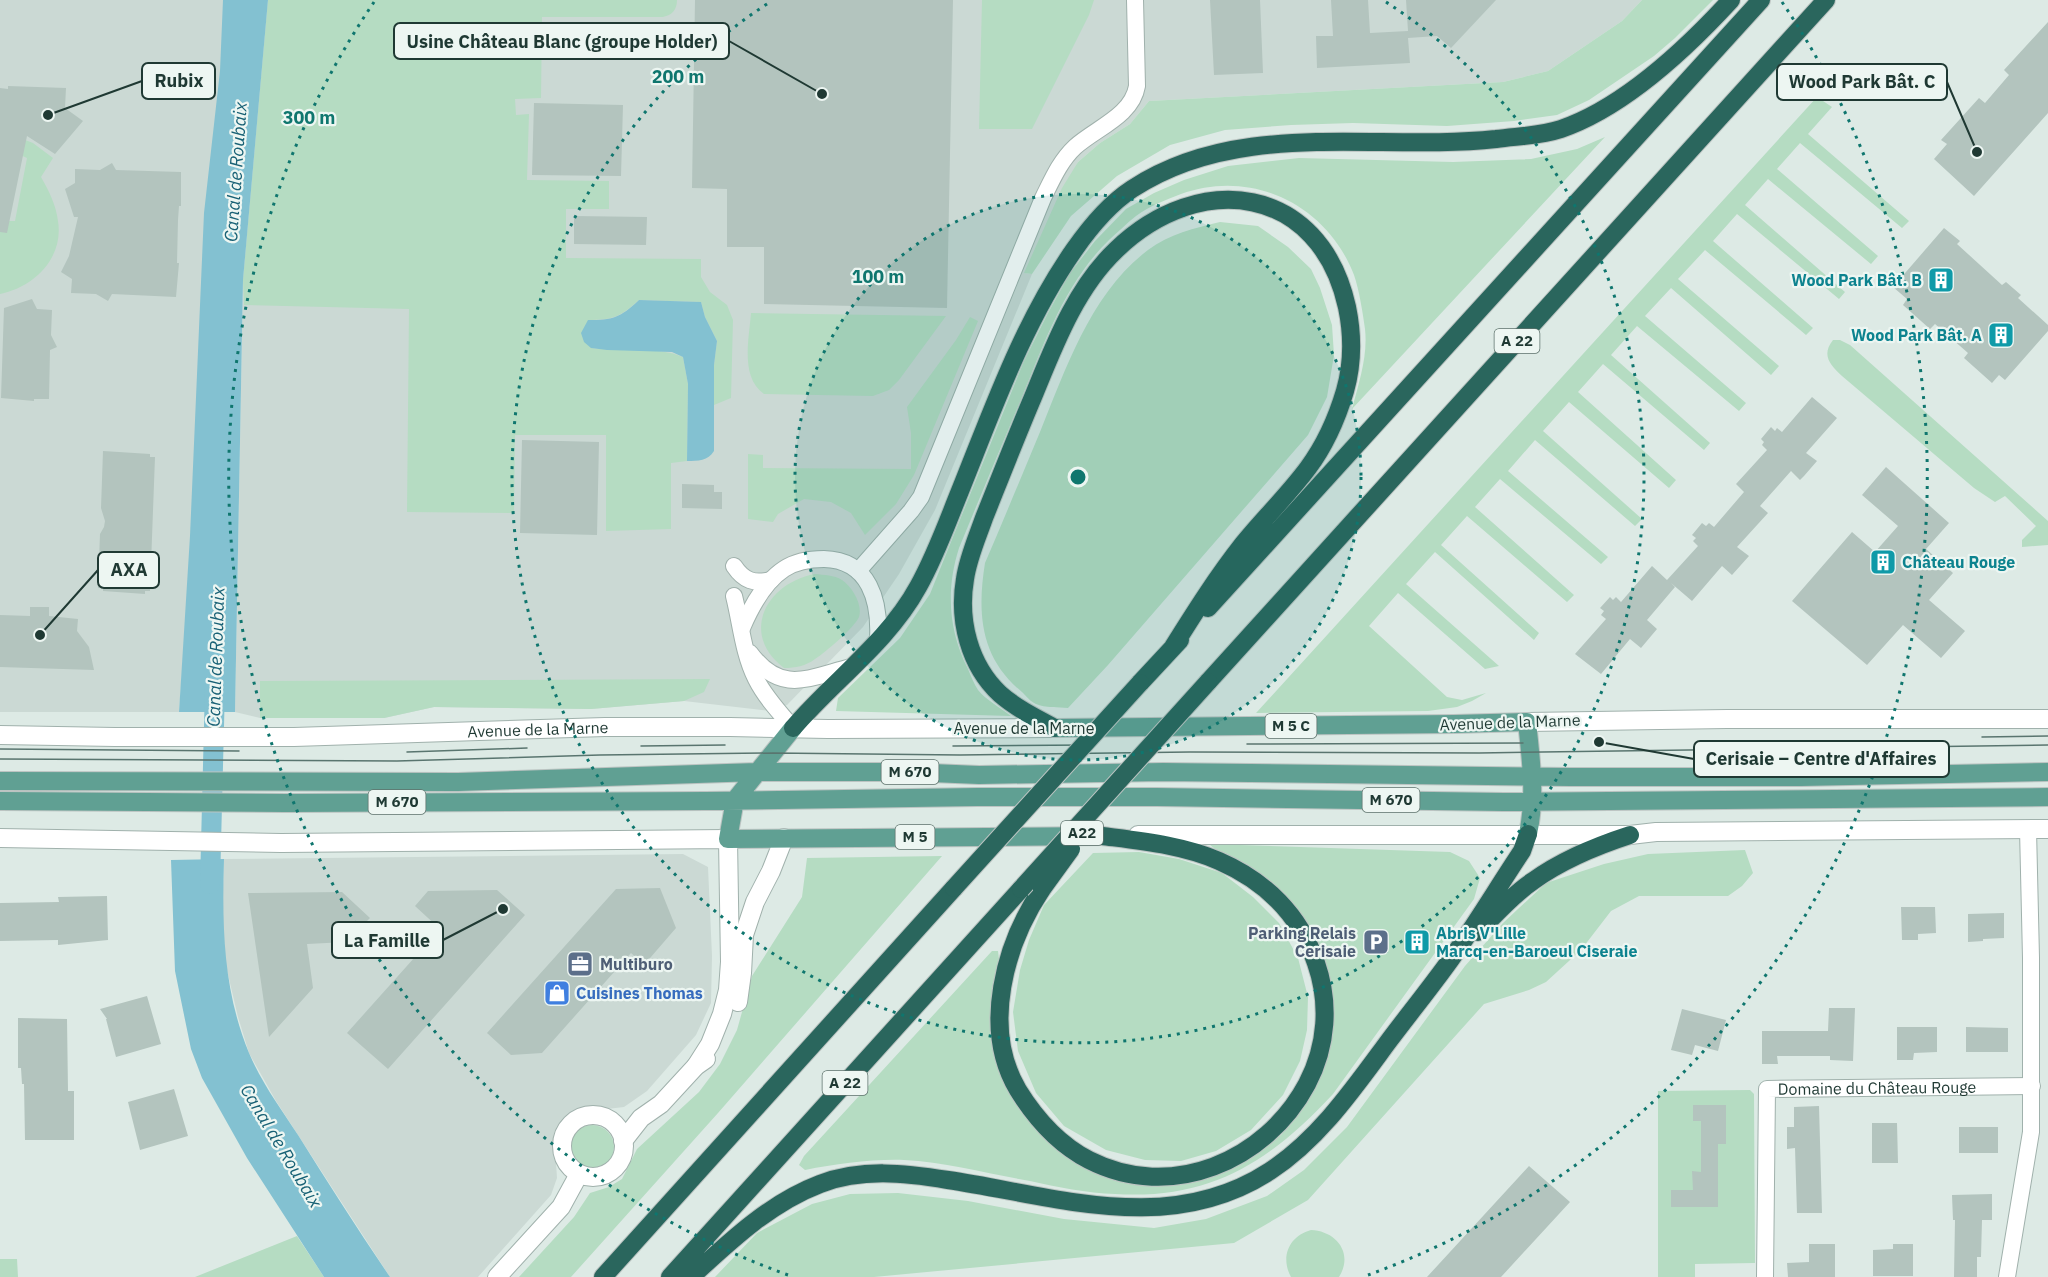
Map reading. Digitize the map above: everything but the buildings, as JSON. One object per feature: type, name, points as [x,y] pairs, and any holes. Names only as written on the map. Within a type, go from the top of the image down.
[{"type":"highway","points":[[793,729],[812,705],[878,639],[905,608],[926,572],[1011,366],[1042,299],[1091,227],[1129,190],[1182,163],[1235,150],[1329,142],[1410,143],[1482,140],[1541,134],[1563,128],[1610,103],[1655,73],[1696,38],[1731,0]]},
{"type":"highway","name":"A 22","points":[[603,1277],[1761,0]]},
{"type":"highway","name":"A 22","points":[[670,1277],[1826,0]]},
{"type":"highway","points":[[1055,728],[1030,715],[1001,694],[983,673],[970,647],[963,607],[964,580],[984,518],[1057,339],[1082,293],[1104,263],[1137,232],[1172,211],[1187,205],[1221,200],[1254,202],[1286,215],[1315,240],[1326,255],[1336,275],[1348,312],[1352,347],[1350,370],[1335,418],[1313,460],[1237,551],[1173,647]]},
{"type":"highway","name":"A22","points":[[1102,836],[1155,843],[1194,852],[1218,860],[1244,873],[1286,907],[1301,928],[1311,948],[1324,993],[1325,1015],[1323,1040],[1311,1076],[1300,1098],[1264,1139],[1222,1164],[1202,1171],[1149,1176],[1119,1171],[1090,1161],[1049,1131],[1030,1109],[1016,1085],[1006,1059],[1001,1032],[1000,1007],[1009,957],[1024,917],[1123,777]]},
{"type":"highway","points":[[691,1277],[745,1229],[771,1210],[820,1183],[845,1176],[893,1173],[926,1176],[1069,1202],[1131,1208],[1170,1206],[1228,1192],[1270,1171],[1297,1150],[1353,1089],[1451,959],[1522,851],[1528,834]]},
{"type":"highway","points":[[1451,959],[1509,901],[1533,881],[1581,854],[1630,835]]},
{"type":"main road","points":[[1527,722],[1533,777],[1533,801],[1528,834]]},
{"type":"main road","name":"Avenue de la Marne","points":[[1055,728],[1527,722]]},
{"type":"main road","points":[[728,839],[735,800],[793,729]]},
{"type":"main road","name":"M 670","points":[[0,781],[458,782],[758,772],[908,772],[979,775],[1163,772],[1533,777],[1801,777],[2048,772]]},
{"type":"main road","name":"M 670","points":[[0,801],[286,802],[1167,797],[1533,801],[2048,797]]},
{"type":"main road","name":"M 5","points":[[728,839],[1102,836]]},
{"type":"street","points":[[858,571],[921,497],[1043,198],[1057,169],[1076,146],[1122,112],[1134,96],[1137,75],[1136,0]]},
{"type":"street","points":[[743,636],[755,602],[771,580],[792,565],[811,560],[838,561],[847,564],[864,578],[877,604],[878,639]]},
{"type":"street","points":[[734,566],[750,581],[771,580]]},
{"type":"street","points":[[734,596],[755,678],[793,729]]},
{"type":"street","points":[[743,636],[763,668],[777,678],[807,679],[851,667]]},
{"type":"street","name":"Avenue de la Marne","points":[[1527,722],[1727,719],[2048,719]]},
{"type":"street","name":"Avenue de la Marne","points":[[0,735],[294,737],[605,727],[1055,728]]},
{"type":"street","points":[[2007,1277],[2029,1150],[2032,1086],[2028,829]]},
{"type":"street","name":"M 5","points":[[1102,836],[1630,835],[1656,832],[2048,829]]},
{"type":"street","name":"M 5","points":[[0,838],[277,842],[728,839]]},
{"type":"street","points":[[696,1066],[710,1056],[731,1023],[741,990],[744,935],[755,903],[784,838]]},
{"type":"street","points":[[623,1141],[641,1118],[661,1104],[696,1066],[710,1044],[722,1014],[728,990],[730,962],[728,839]]},
{"type":"street","name":"Domaine du Château Rouge","points":[[1765,1277],[1767,1089],[2032,1086]]},
{"type":"street","points":[[598,1115],[612,1122],[623,1141],[622,1154],[611,1171],[599,1176],[579,1174],[568,1165],[563,1153],[562,1140],[568,1127],[572,1122],[585,1116],[598,1115]]},
{"type":"street","points":[[612,1122],[641,1118]]},
{"type":"street","points":[[497,1277],[561,1207],[579,1174]]},
{"type":"shaded area","points":[[0,0],[233,0],[179,712],[0,712]]},
{"type":"shaded area","points":[[268,0],[1642,0],[1622,21],[1548,71],[1503,82],[1149,101],[1130,124],[1100,143],[1078,162],[1025,273],[1032,274],[935,510],[899,574],[863,627],[787,705],[770,711],[684,701],[591,709],[434,707],[384,718],[260,718],[235,712],[243,280]]},
{"type":"shaded area","points":[[683,854],[708,867],[712,956],[711,1003],[696,1035],[647,1091],[624,1107],[590,1111],[573,1117],[561,1128],[555,1148],[557,1178],[551,1195],[478,1277],[390,1277],[276,1101],[249,1053],[226,966],[222,919],[224,859]]},
{"type":"green space","points":[[268,0],[677,0],[673,12],[663,17],[542,17],[541,98],[515,99],[516,115],[529,114],[527,180],[609,181],[609,209],[566,209],[566,258],[701,259],[701,277],[710,292],[727,305],[733,320],[731,398],[714,405],[714,365],[717,341],[705,317],[701,302],[639,300],[616,316],[588,320],[592,348],[651,350],[683,357],[688,384],[687,461],[671,463],[671,529],[606,531],[606,435],[515,435],[514,513],[407,512],[409,309],[244,305],[243,280]]},
{"type":"green space","points":[[982,0],[1094,0],[1089,15],[1032,129],[979,129]]},
{"type":"green space","points":[[1642,0],[1713,0],[1654,56],[1589,100],[1557,115],[1447,126],[1353,123],[1225,130],[1170,145],[1117,176],[1071,216],[1032,274],[1024,273],[1062,188],[1078,162],[1100,143],[1130,124],[1149,101],[1503,82],[1548,71],[1622,21]]},
{"type":"green space","points":[[1817,97],[1832,107],[1808,134],[1909,221],[1902,228],[1800,143],[1777,169],[1878,256],[1871,264],[1768,179],[1745,205],[1845,292],[1839,299],[1737,214],[1713,241],[1813,328],[1806,335],[1705,250],[1678,279],[1779,366],[1771,375],[1671,288],[1645,316],[1746,403],[1739,411],[1637,326],[1611,355],[1710,443],[1704,450],[1603,364],[1578,392],[1676,480],[1669,488],[1569,402],[1543,431],[1642,519],[1635,526],[1535,440],[1508,471],[1608,557],[1601,564],[1500,479],[1475,507],[1574,595],[1567,602],[1467,516],[1441,545],[1539,633],[1534,640],[1435,552],[1406,584],[1499,666],[1485,669],[1398,593],[1369,626],[1447,697],[1462,700],[1486,693],[1457,707],[1428,711],[1256,713]]},
{"type":"green space","points":[[1605,137],[1352,409],[1362,369],[1365,329],[1354,275],[1342,250],[1326,229],[1306,212],[1284,198],[1260,190],[1234,186],[1208,187],[1181,194],[1152,206],[1136,216],[1094,257],[1068,294],[1039,355],[959,548],[955,563],[951,609],[961,654],[978,690],[989,701],[1011,716],[836,711],[838,698],[900,638],[930,594],[1024,361],[1048,313],[1070,273],[1095,241],[1126,209],[1184,180],[1228,166],[1299,158],[1453,162],[1531,159],[1577,149]]},
{"type":"green space","points":[[20,138],[33,143],[53,158],[41,177],[56,209],[59,234],[51,259],[44,269],[24,285],[0,294],[0,221],[15,221],[27,158],[16,153]]},
{"type":"green space","points":[[1220,222],[1258,226],[1288,247],[1311,269],[1332,325],[1334,355],[1327,397],[1308,435],[1068,708],[1036,704],[1008,679],[997,665],[990,649],[982,617],[981,599],[985,563],[1082,333],[1111,288],[1128,268],[1156,244],[1182,232]]},
{"type":"green space","points":[[751,313],[946,316],[899,380],[889,390],[873,396],[764,394],[756,387],[749,368]]},
{"type":"green space","points":[[970,317],[978,321],[914,475],[896,504],[865,535],[851,513],[831,502],[804,499],[778,514],[773,522],[748,519],[748,454],[763,455],[763,468],[911,469],[911,433],[907,407]]},
{"type":"green space","points":[[1833,340],[1840,340],[1850,345],[2048,521],[2048,545],[2022,547],[2022,540],[2036,526],[2005,496],[1995,502],[1974,488],[1838,372],[1828,360],[1827,355],[1829,345]]},
{"type":"green space","points":[[815,574],[836,577],[846,583],[858,601],[859,617],[839,640],[812,661],[792,668],[784,668],[770,655],[763,640],[761,626],[764,612],[783,588],[798,579]]},
{"type":"green space","points":[[710,679],[704,692],[684,701],[591,709],[434,707],[384,718],[260,718],[260,681]]},
{"type":"green space","points":[[1209,844],[1450,852],[1469,861],[1480,878],[1474,899],[1333,1094],[1286,1139],[1236,1172],[1209,1183],[1149,1194],[1083,1191],[920,1161],[867,1161],[805,1170],[799,1165],[804,1156],[992,951],[998,951],[999,959],[996,973],[1005,1082],[1021,1112],[1046,1139],[1140,1182],[1248,1157],[1281,1135],[1304,1105],[1323,1068],[1333,1033],[1327,970],[1274,887],[1245,864],[1216,850]]},
{"type":"green space","points":[[1745,850],[1753,873],[1742,886],[1728,896],[1639,896],[1611,911],[1581,950],[1546,982],[1529,990],[1484,1004],[1308,1200],[1234,1243],[874,1277],[715,1277],[757,1233],[812,1204],[850,1194],[898,1193],[968,1201],[1064,1219],[1154,1228],[1206,1219],[1267,1196],[1304,1170],[1347,1127],[1465,966],[1503,923],[1546,883],[1604,864],[1648,854]]},
{"type":"green space","points":[[1139,852],[1179,859],[1222,873],[1253,897],[1279,923],[1298,958],[1308,997],[1307,1030],[1300,1061],[1283,1095],[1251,1130],[1216,1151],[1181,1161],[1145,1160],[1106,1150],[1064,1126],[1036,1093],[1018,1051],[1013,1012],[1020,970],[1029,940],[1044,905],[1093,853]]},
{"type":"green space","points":[[942,856],[718,1113],[571,1277],[519,1277],[574,1217],[590,1193],[609,1187],[622,1179],[637,1149],[699,1092],[720,1064],[737,1030],[752,976],[802,897],[807,858]]},
{"type":"green space","points":[[1750,1090],[1754,1094],[1755,1263],[1695,1264],[1695,1277],[1658,1277],[1658,1091]]},
{"type":"green space","points":[[592,1125],[608,1131],[614,1147],[608,1163],[592,1169],[576,1163],[570,1147],[576,1131]]},
{"type":"green space","points":[[1311,1230],[1328,1234],[1340,1245],[1344,1260],[1339,1277],[1291,1277],[1286,1262],[1289,1248],[1297,1237]]},
{"type":"green space","points":[[297,1236],[324,1277],[195,1277]]},
{"type":"green space","points":[[0,1259],[17,1259],[18,1277],[0,1277]]},
{"type":"water","points":[[223,0],[268,0],[243,280],[235,712],[179,712],[190,536],[204,213],[220,71]]},
{"type":"water","points":[[639,300],[701,302],[705,317],[717,341],[714,365],[714,451],[706,459],[687,461],[688,384],[683,357],[672,352],[591,348],[584,342],[581,333],[588,320],[616,317]]},
{"type":"water","points":[[224,859],[223,909],[229,982],[240,1029],[249,1053],[272,1095],[390,1277],[324,1277],[247,1158],[202,1078],[191,1049],[175,971],[171,860]]},
{"type":"waterway","name":"Canal de Roubaix","points":[[210,884],[215,686]]},
{"type":"tram line","points":[[1982,737],[2048,736]]},
{"type":"tram line","points":[[1247,744],[1523,743]]},
{"type":"tram line","points":[[641,746],[725,745]]},
{"type":"tram line","points":[[953,746],[1088,745]]},
{"type":"tram line","points":[[0,759],[397,761],[773,753],[960,755],[1190,752],[1479,753],[2048,745]]},
{"type":"tram line","points":[[407,752],[527,748]]},
{"type":"tram line","points":[[0,749],[239,751]]},
{"type":"place","name":"Usine Château Blanc (groupe Holder)","points":[[822,94]]},
{"type":"place","name":"Rubix","points":[[48,115]]},
{"type":"place","name":"Wood Park Bât. C","points":[[1977,152]]},
{"type":"place","name":"Wood Park Bât. B","points":[[1941,280]]},
{"type":"place","name":"Wood Park Bât. A","points":[[2001,335]]},
{"type":"place","name":"Château Rouge","points":[[1883,562]]},
{"type":"place","name":"AXA","points":[[40,635]]},
{"type":"place","name":"Cerisaie – Centre d'Affaires","points":[[1599,742]]},
{"type":"place","name":"La Famille","points":[[503,909]]},
{"type":"place","name":"Parking Relais Cerisaie","points":[[1376,942]]},
{"type":"place","name":"Abris V'Lille Marcq-en-Baroeul Ciseraie","points":[[1417,942]]},
{"type":"place","name":"Multiburo","points":[[580,964]]},
{"type":"place","name":"Cuisines Thomas","points":[[557,993]]}]
